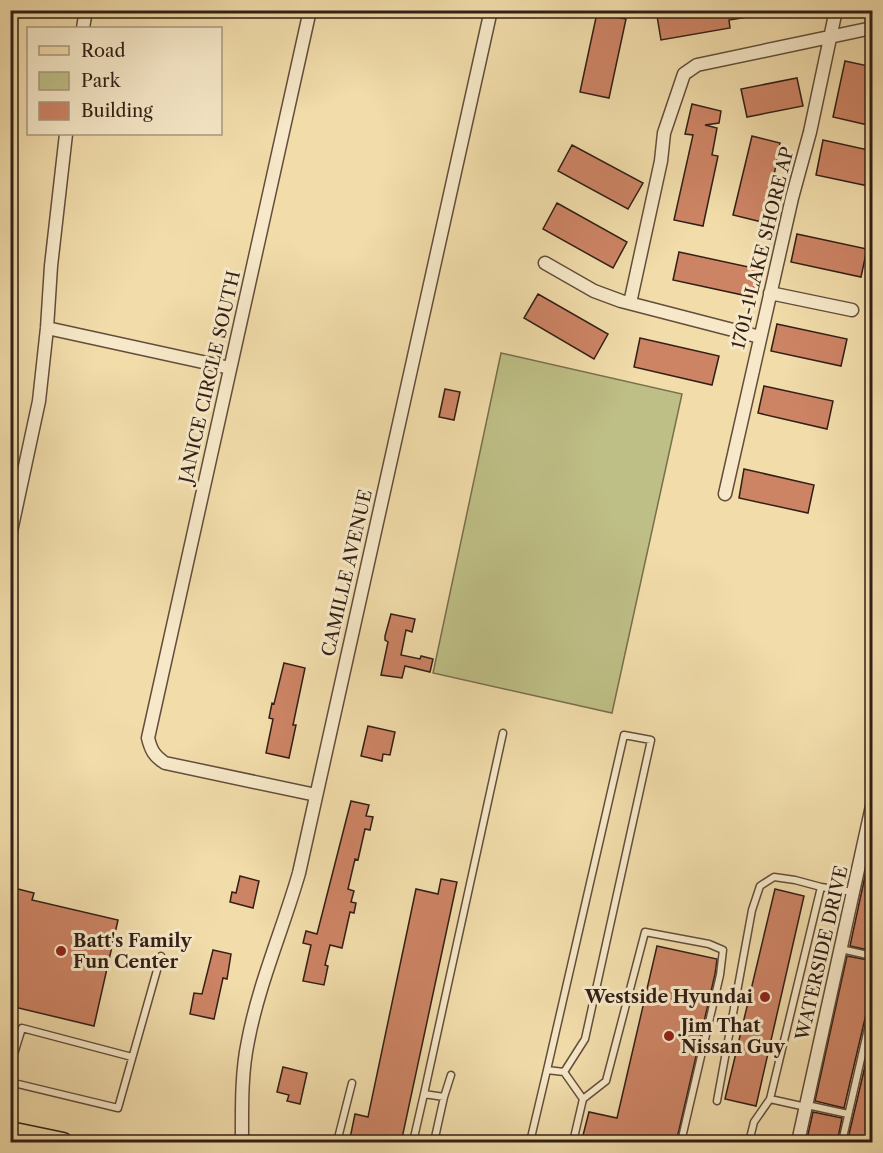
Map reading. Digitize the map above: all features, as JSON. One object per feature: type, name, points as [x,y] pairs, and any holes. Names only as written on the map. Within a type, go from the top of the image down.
[{"type":"main road","points":[[10,1131],[34,1139],[63,1143]]},
{"type":"street","points":[[83,27],[87,10]]},
{"type":"street","name":"JANICE CIRCLE SOUTH","points":[[310,10],[148,738],[152,751],[165,763],[316,795]]},
{"type":"street","name":"CAMILLE AVENUE","points":[[242,1143],[242,1090],[247,1043],[263,979],[286,919],[299,873],[491,10]]},
{"type":"street","name":"1701-1 LAKE SHORE AP","points":[[725,494],[799,166],[810,132],[836,10]]},
{"type":"street","points":[[630,303],[661,161],[664,133],[684,74],[697,65],[873,28]]},
{"type":"street","points":[[10,536],[32,437],[47,328],[51,266],[66,135]]},
{"type":"street","points":[[545,263],[594,291],[630,303],[760,337]]},
{"type":"street","points":[[770,293],[852,310]]},
{"type":"street","points":[[47,328],[231,368]]},
{"type":"street","name":"WATERSIDE DRIVE","points":[[798,1143],[873,806]]},
{"type":"lane","points":[[413,1143],[503,733]]},
{"type":"lane","points":[[530,1143],[624,735],[651,740],[585,1039],[564,1072]]},
{"type":"lane","points":[[717,1101],[752,910],[760,886],[774,877],[853,892]]},
{"type":"lane","points":[[749,1143],[754,1122],[770,1099],[821,887]]},
{"type":"lane","points":[[573,1143],[583,1099],[606,1080],[645,932],[710,944],[723,950],[720,975],[681,1143]]},
{"type":"lane","points":[[840,948],[873,956]]},
{"type":"lane","points":[[10,1082],[118,1108],[161,956]]},
{"type":"lane","points":[[842,1143],[873,1011]]},
{"type":"lane","points":[[10,1067],[22,1028],[132,1057]]},
{"type":"lane","points":[[547,1070],[564,1072],[583,1099]]},
{"type":"lane","points":[[434,1143],[444,1098],[452,1075]]},
{"type":"lane","points":[[337,1143],[352,1083]]},
{"type":"lane","points":[[424,1094],[444,1098]]},
{"type":"lane","points":[[770,1099],[848,1114]]},
{"type":"green space","points":[[501,353],[682,394],[612,713],[433,673]]},
{"type":"building","points":[[656,10],[753,10],[753,16],[729,20],[730,28],[661,40]]},
{"type":"building","points":[[597,13],[626,19],[609,98],[580,92]]},
{"type":"building","points":[[845,61],[873,67],[873,104],[868,125],[833,117]]},
{"type":"building","points":[[797,78],[803,106],[747,117],[741,89]]},
{"type":"building","points":[[692,104],[721,111],[719,123],[705,125],[717,128],[712,155],[718,156],[703,226],[674,220],[693,135],[685,134]]},
{"type":"building","points":[[752,136],[780,143],[762,222],[733,215]]},
{"type":"building","points":[[823,140],[873,151],[873,187],[816,175]]},
{"type":"building","points":[[572,145],[643,183],[628,209],[558,171]]},
{"type":"building","points":[[557,203],[627,242],[613,268],[543,229]]},
{"type":"building","points":[[797,234],[867,249],[861,277],[791,262]]},
{"type":"building","points":[[679,252],[758,269],[752,297],[673,280]]},
{"type":"building","points":[[538,294],[608,334],[594,359],[524,318]]},
{"type":"building","points":[[777,324],[847,339],[841,366],[771,351]]},
{"type":"building","points":[[640,338],[719,356],[712,385],[634,367]]},
{"type":"building","points":[[764,386],[833,401],[827,429],[758,413]]},
{"type":"building","points":[[445,389],[460,392],[454,420],[439,417]]},
{"type":"building","points":[[744,469],[814,485],[808,513],[739,498]]},
{"type":"building","points":[[391,614],[415,619],[412,632],[406,630],[401,655],[433,659],[430,672],[405,666],[402,678],[381,675],[388,642],[385,636]]},
{"type":"building","points":[[284,663],[305,668],[293,725],[296,725],[289,758],[266,753],[273,719],[269,718],[272,703],[274,704]]},
{"type":"building","points":[[368,726],[395,732],[390,755],[383,754],[382,761],[361,756]]},
{"type":"building","points":[[351,801],[369,805],[366,816],[373,817],[370,830],[365,829],[348,889],[354,891],[351,902],[356,903],[354,913],[350,912],[342,948],[330,945],[325,965],[328,966],[324,985],[303,981],[311,945],[303,943],[306,931],[317,934]]},
{"type":"building","points":[[868,862],[873,863],[873,951],[850,946]]},
{"type":"building","points":[[240,876],[259,881],[253,908],[230,902],[232,892],[236,893]]},
{"type":"building","points":[[441,879],[457,882],[401,1143],[349,1143],[355,1114],[368,1117],[416,889],[438,894]]},
{"type":"building","name":"Batt's Family Fun Center","points":[[10,887],[34,893],[32,900],[118,920],[94,1026],[10,1006],[14,982],[10,981]]},
{"type":"building","name":"Westside Hyundai","points":[[775,889],[804,896],[756,1106],[725,1099]]},
{"type":"building","name":"Jim That Nissan Guy","points":[[657,946],[717,959],[676,1143],[581,1143],[589,1112],[617,1118]]},
{"type":"building","points":[[213,950],[231,954],[227,979],[223,978],[214,1019],[190,1014],[194,993],[202,994]]},
{"type":"building","points":[[847,956],[873,961],[873,1006],[867,1010],[844,1108],[815,1101]]},
{"type":"building","points":[[873,1032],[873,1143],[847,1143]]},
{"type":"building","points":[[283,1067],[307,1073],[300,1104],[287,1101],[289,1095],[277,1092]]},
{"type":"building","points":[[813,1112],[842,1118],[837,1143],[806,1143]]},
{"type":"place","name":"Batt's Family Fun Center","points":[[61,951]]},
{"type":"place","name":"Westside Hyundai","points":[[765,997]]},
{"type":"place","name":"Jim That Nissan Guy","points":[[669,1036]]}]
